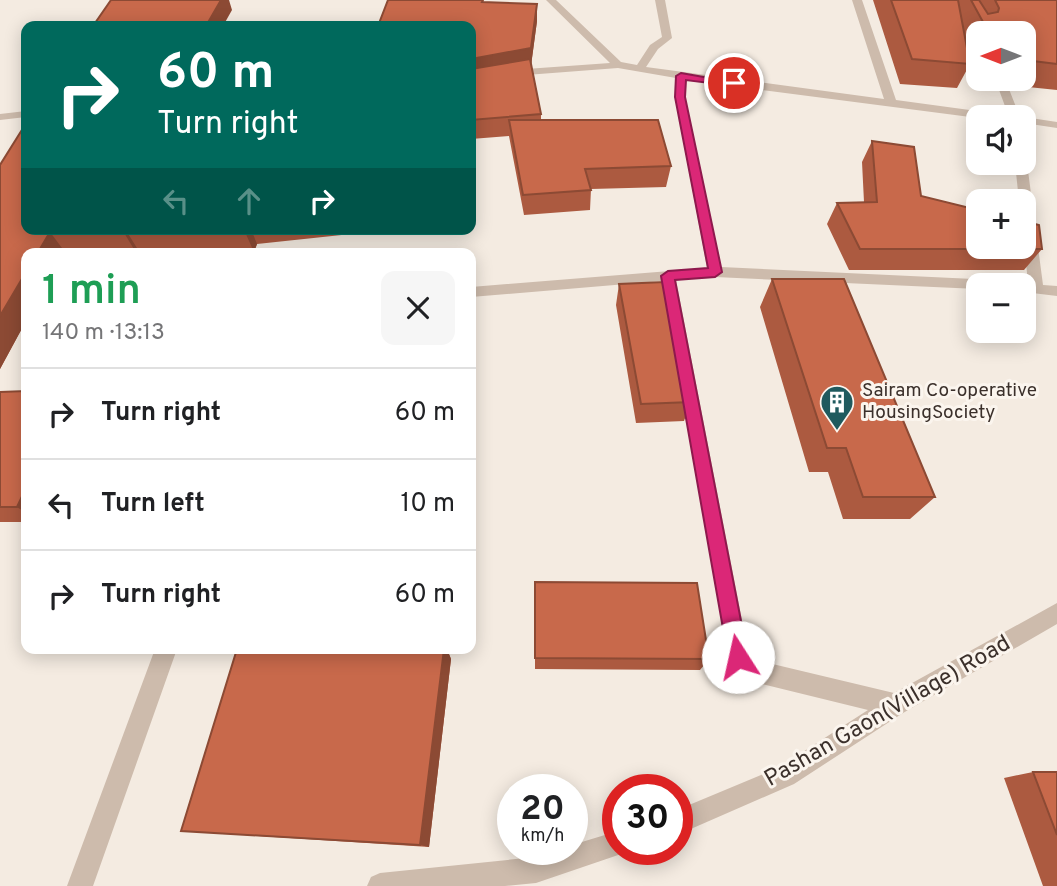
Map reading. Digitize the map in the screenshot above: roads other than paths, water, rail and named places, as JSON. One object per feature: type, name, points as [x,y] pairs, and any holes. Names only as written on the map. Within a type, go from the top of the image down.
[{"type":"street","points":[[551,0],[618,65]]},
{"type":"street","points":[[640,68],[654,47],[667,38],[660,0]]},
{"type":"street","points":[[858,0],[891,103]]},
{"type":"street","points":[[476,82],[526,72],[618,65],[681,76],[966,113]]},
{"type":"street","points":[[681,76],[680,97],[715,272]]},
{"type":"street","points":[[0,117],[21,115]]},
{"type":"street","points":[[1036,122],[1057,125]]},
{"type":"street","points":[[1022,175],[1029,273]]},
{"type":"street","points":[[476,292],[715,272],[966,284]]},
{"type":"street","points":[[668,276],[738,657],[754,671],[895,705]]},
{"type":"street","points":[[1036,289],[1057,291]]},
{"type":"street","name":"Pashan Gaon(Village) Road","points":[[693,816],[786,776],[895,705],[1057,613]]},
{"type":"street","points":[[80,886],[164,654]]},
{"type":"street","points":[[380,886],[536,870],[602,848]]},
{"type":"place","name":"Sairam Co-operative HousingSociety","points":[[837,432]]}]
